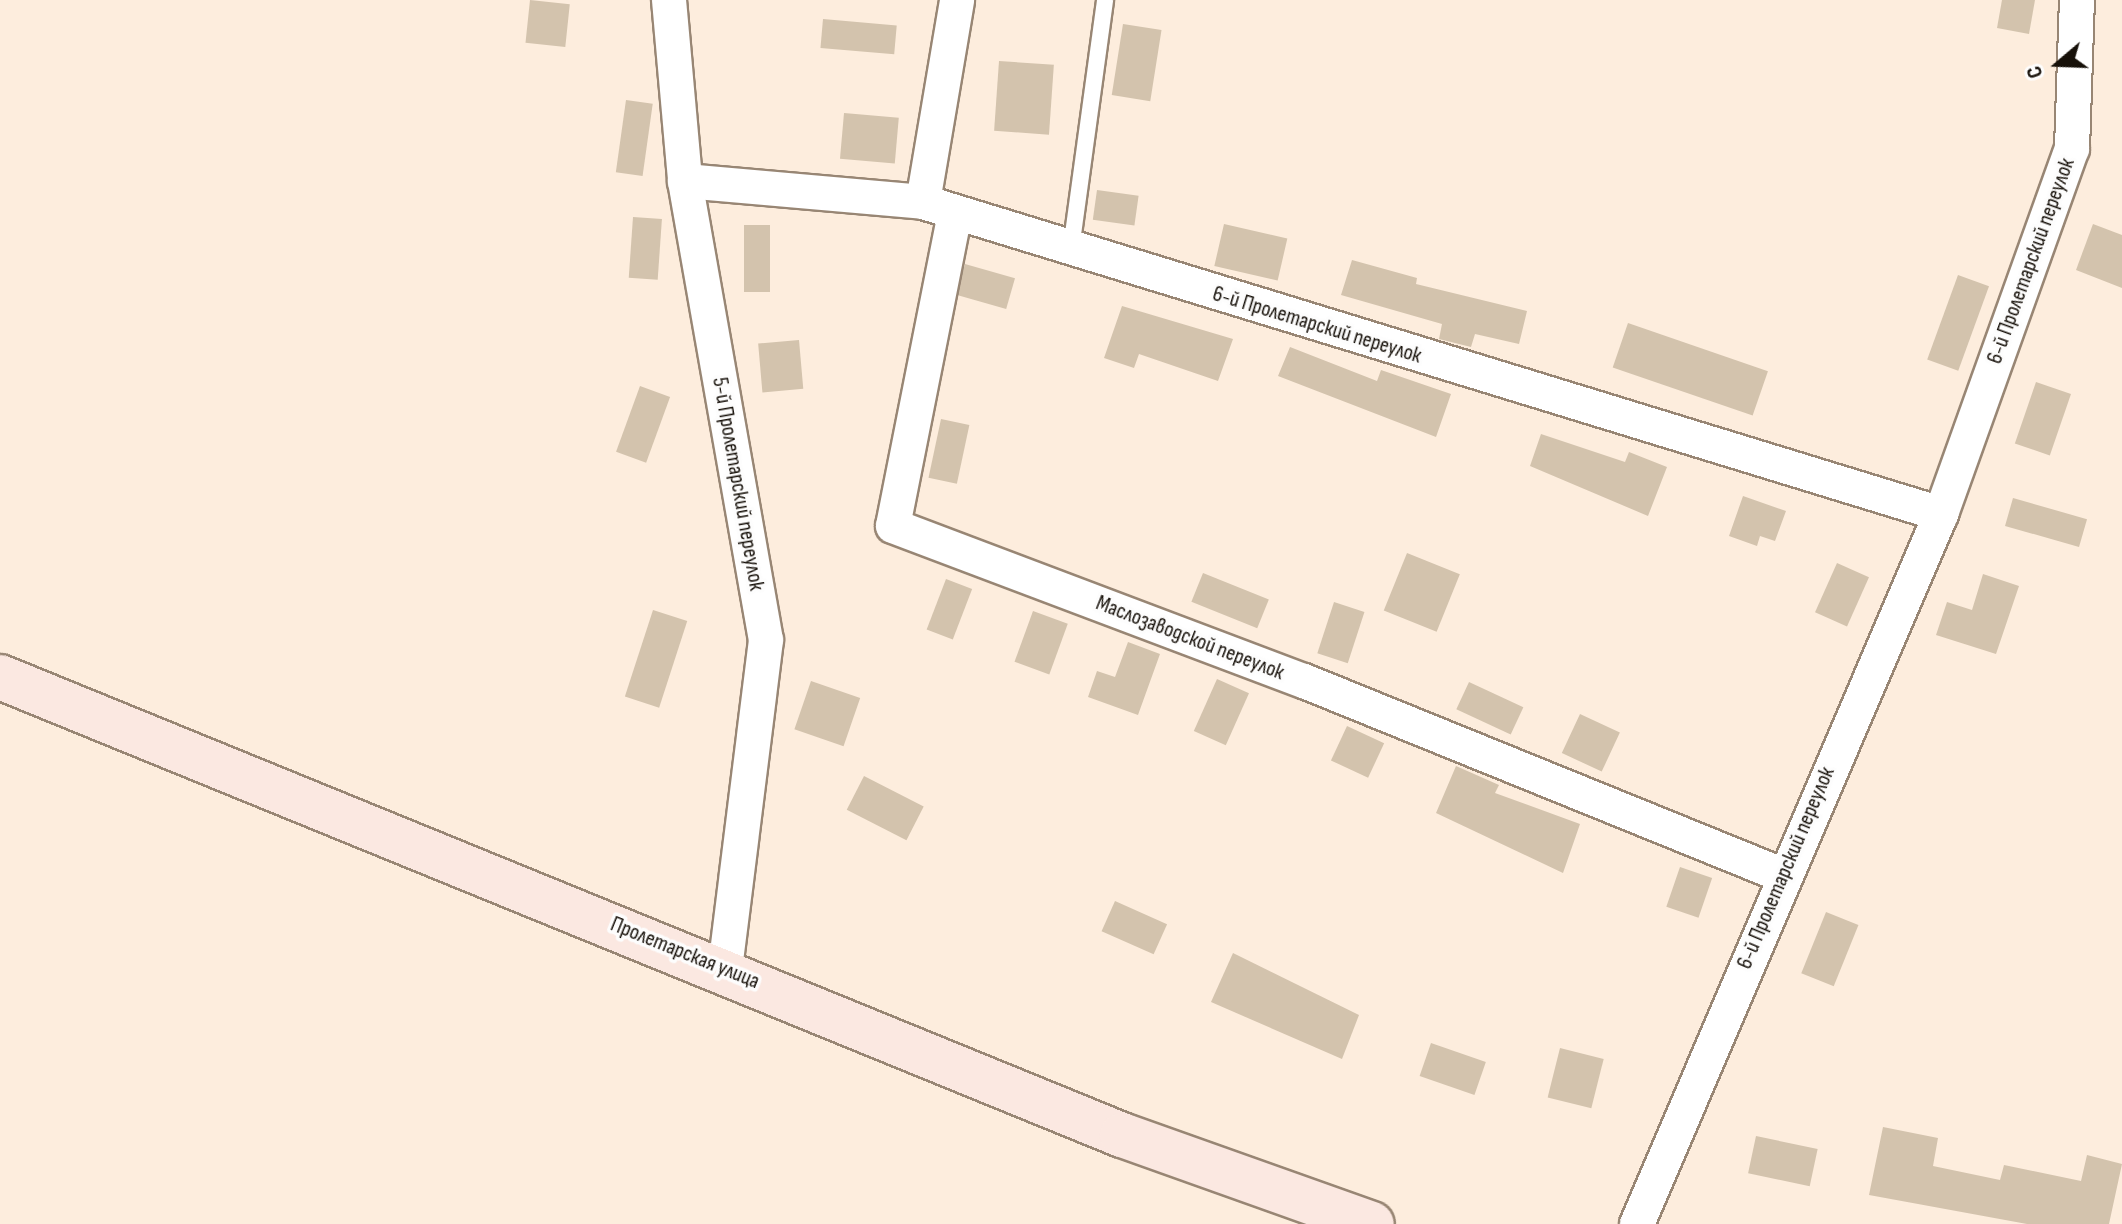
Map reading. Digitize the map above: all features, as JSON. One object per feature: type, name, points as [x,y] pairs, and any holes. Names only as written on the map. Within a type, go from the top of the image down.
[{"type":"main road","name":"Пролетарская улица","points":[[0,677],[725,969],[1122,1135],[1372,1224]]},
{"type":"street","name":"5-й Пролетарский переулок","points":[[669,0],[685,181],[766,640],[725,969]]},
{"type":"street","points":[[923,202],[957,0]]},
{"type":"street","name":"6-й Пролетарский переулок","points":[[1637,1224],[1782,875],[1941,514],[2072,149],[2077,0]]},
{"type":"street","name":"6-й Пролетарский переулок","points":[[685,181],[923,202],[1071,251],[1941,514]]},
{"type":"street","name":"Маслозаводской переулок","points":[[955,213],[893,526],[1304,681],[1782,875]]},
{"type":"lane","points":[[1071,251],[1105,0]]},
{"type":"building","points":[[530,0],[570,4],[565,47],[526,43]]},
{"type":"building","points":[[2002,0],[2035,0],[2029,34],[1997,28]]},
{"type":"building","points":[[823,19],[897,25],[894,54],[820,48]]},
{"type":"building","points":[[1123,24],[1162,30],[1150,101],[1112,95]]},
{"type":"building","points":[[999,61],[1054,65],[1049,135],[994,131]]},
{"type":"building","points":[[626,100],[653,104],[643,176],[616,172]]},
{"type":"building","points":[[844,113],[899,118],[895,164],[840,159]]},
{"type":"building","points":[[1097,190],[1139,196],[1134,226],[1093,220]]},
{"type":"building","points":[[633,217],[662,219],[658,280],[629,278]]},
{"type":"building","points":[[1224,224],[1287,239],[1278,281],[1214,266]]},
{"type":"building","points":[[2093,224],[2122,235],[2122,288],[2076,270]]},
{"type":"building","points":[[744,225],[770,225],[770,292],[744,292]]},
{"type":"building","points":[[1352,260],[1417,278],[1416,284],[1527,311],[1519,344],[1475,334],[1471,347],[1439,339],[1442,324],[1341,295]]},
{"type":"building","points":[[965,264],[1015,278],[1006,309],[956,295]]},
{"type":"building","points":[[1958,275],[1989,286],[1958,371],[1927,360]]},
{"type":"building","points":[[1122,306],[1233,339],[1218,381],[1139,354],[1134,368],[1104,358]]},
{"type":"building","points":[[1628,323],[1768,371],[1753,416],[1613,367]]},
{"type":"building","points":[[799,340],[803,389],[762,392],[758,344]]},
{"type":"building","points":[[1290,347],[1377,381],[1381,370],[1451,394],[1436,437],[1278,376]]},
{"type":"building","points":[[2036,382],[2071,394],[2050,456],[2015,443]]},
{"type":"building","points":[[640,386],[670,397],[646,463],[616,452]]},
{"type":"building","points":[[941,419],[969,425],[957,484],[929,478]]},
{"type":"building","points":[[1541,434],[1625,462],[1629,452],[1667,467],[1648,516],[1530,466]]},
{"type":"building","points":[[1743,496],[1786,511],[1775,541],[1760,536],[1757,546],[1729,536]]},
{"type":"building","points":[[2013,498],[2087,519],[2079,547],[2005,526]]},
{"type":"building","points":[[1407,553],[1460,574],[1437,632],[1384,610]]},
{"type":"building","points":[[1837,563],[1869,577],[1847,627],[1815,612]]},
{"type":"building","points":[[1203,573],[1269,600],[1257,628],[1191,602]]},
{"type":"building","points":[[1983,574],[2019,586],[1996,654],[1936,635],[1947,602],[1972,610]]},
{"type":"building","points":[[946,579],[972,589],[953,639],[927,629]]},
{"type":"building","points":[[1334,602],[1364,612],[1348,663],[1317,653]]},
{"type":"building","points":[[653,610],[687,621],[659,708],[625,697]]},
{"type":"building","points":[[1033,611],[1068,624],[1049,674],[1015,662]]},
{"type":"building","points":[[1128,642],[1160,654],[1138,715],[1088,697],[1097,671],[1115,677]]},
{"type":"building","points":[[1217,679],[1249,693],[1226,745],[1194,731]]},
{"type":"building","points":[[811,681],[860,698],[844,746],[794,729]]},
{"type":"building","points":[[1469,682],[1523,707],[1511,735],[1456,709]]},
{"type":"building","points":[[1580,714],[1620,733],[1602,772],[1562,753]]},
{"type":"building","points":[[1347,726],[1384,743],[1368,778],[1331,760]]},
{"type":"building","points":[[1456,766],[1499,785],[1495,793],[1580,824],[1563,873],[1436,813]]},
{"type":"building","points":[[864,776],[924,806],[906,840],[847,810]]},
{"type":"building","points":[[1680,867],[1712,878],[1698,918],[1666,907]]},
{"type":"building","points":[[1115,901],[1167,924],[1154,954],[1102,931]]},
{"type":"building","points":[[1826,912],[1858,925],[1834,986],[1801,973]]},
{"type":"building","points":[[1233,953],[1359,1015],[1342,1059],[1211,1002]]},
{"type":"building","points":[[1431,1043],[1486,1062],[1474,1095],[1420,1076]]},
{"type":"building","points":[[1560,1048],[1604,1059],[1591,1108],[1548,1097]]},
{"type":"building","points":[[1883,1127],[1938,1138],[1933,1166],[2000,1180],[2004,1165],[2081,1181],[2087,1155],[2122,1164],[2109,1224],[2027,1224],[1869,1195]]},
{"type":"building","points":[[1756,1136],[1818,1149],[1810,1186],[1748,1173]]}]
